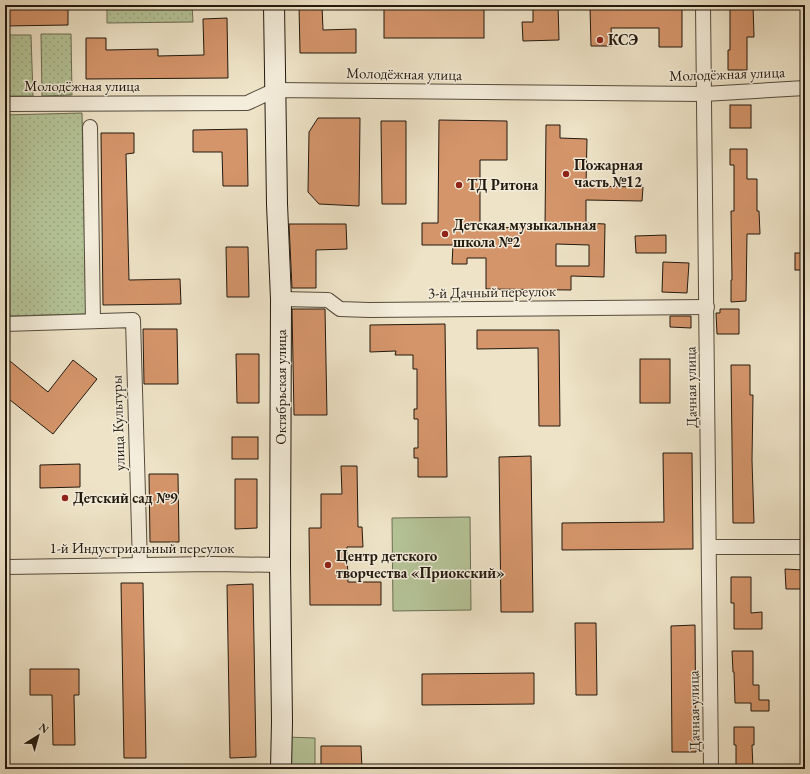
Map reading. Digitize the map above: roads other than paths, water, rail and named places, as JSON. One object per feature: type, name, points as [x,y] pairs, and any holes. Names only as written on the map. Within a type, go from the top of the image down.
[{"type":"main road","name":"Октябрьская улица","points":[[274,5],[281,299],[281,769]]},
{"type":"street","name":"Дачная улица","points":[[703,5],[712,769]]},
{"type":"street","name":"Молодёжная улица","points":[[5,104],[247,103],[275,90],[704,94],[805,88]]},
{"type":"street","points":[[90,127],[93,321]]},
{"type":"street","name":"3-й Дачный переулок","points":[[281,299],[328,300],[340,309],[369,310],[707,307]]},
{"type":"street","name":"улица Культуры","points":[[5,324],[133,320],[140,565]]},
{"type":"street","points":[[709,547],[805,547]]},
{"type":"street","name":"1-й Индустриальный переулок","points":[[5,567],[280,565]]},
{"type":"place","name":"КСЭ","points":[[600,40]]},
{"type":"place","name":"Пожарная часть №12","points":[[566,174]]},
{"type":"place","name":"ТД Ритона","points":[[459,185]]},
{"type":"place","name":"Детская музыкальная школа №2","points":[[445,234]]},
{"type":"place","name":"Детский сад №9","points":[[65,498]]},
{"type":"place","name":"Центр детского творчества «Приокский»","points":[[328,565]]}]
